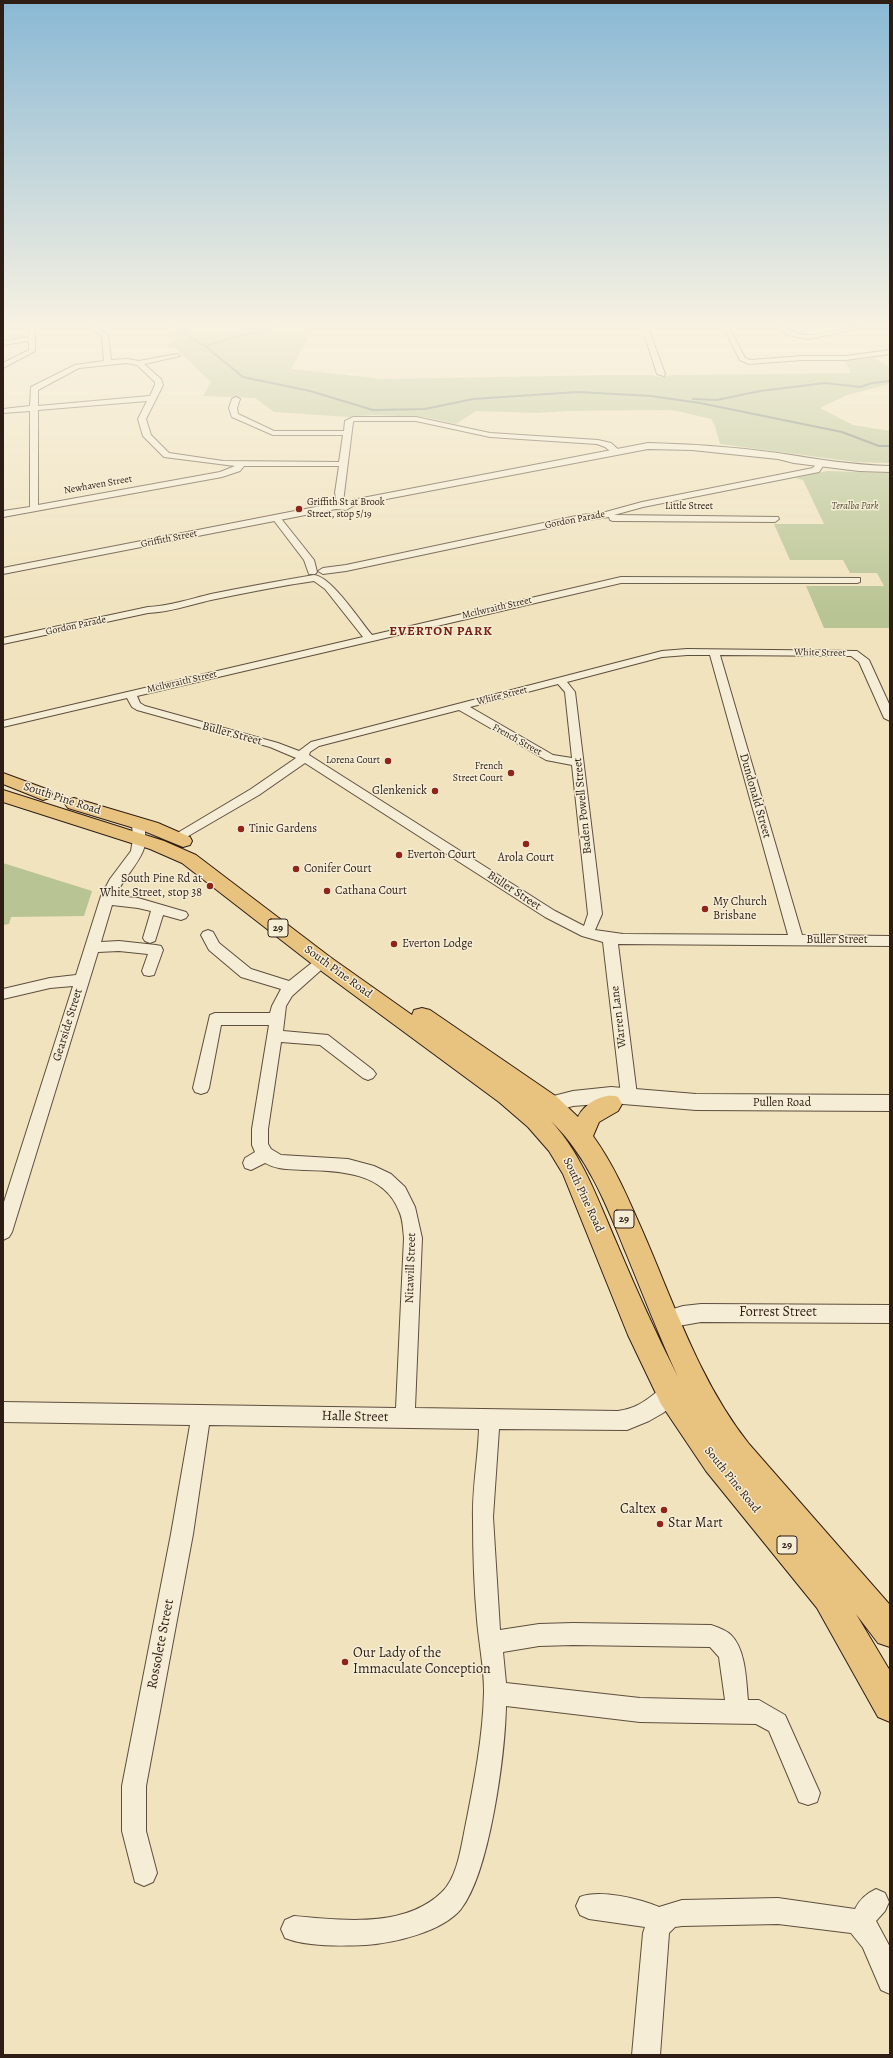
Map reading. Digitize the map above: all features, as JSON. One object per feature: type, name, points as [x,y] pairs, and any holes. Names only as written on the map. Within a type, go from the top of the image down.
[{"type":"highway","name":"South Pine Road","points":[[3,778],[32,791],[138,831],[189,859],[323,962],[542,1112],[581,1137],[601,1167],[667,1319],[681,1385],[716,1461],[828,1597],[865,1659],[890,1705]]},
{"type":"highway","name":"South Pine Road","points":[[3,796],[138,831],[178,838],[212,860],[542,1112],[557,1144],[574,1170],[642,1335],[681,1385],[716,1421],[742,1457],[837,1566],[890,1632]]},
{"type":"highway","points":[[581,1137],[590,1116],[620,1100]]},
{"type":"street","points":[[33,423],[34,508]]},
{"type":"street","points":[[143,423],[147,436],[165,454],[174,457],[217,463],[343,464]]},
{"type":"street","points":[[251,423],[267,431],[279,433],[348,433]]},
{"type":"street","points":[[338,503],[349,423]]},
{"type":"street","points":[[437,423],[485,435],[598,442],[608,445],[617,452],[668,445],[860,468],[890,469]]},
{"type":"street","name":"Griffith Street","points":[[3,571],[276,518],[338,503],[346,507],[352,503],[617,452]]},
{"type":"street","points":[[803,471],[810,467],[808,461]]},
{"type":"street","name":"Newhaven Street","points":[[3,514],[222,474],[237,469],[242,463]]},
{"type":"street","name":"Gordon Parade","points":[[3,641],[148,610],[168,609],[188,602],[289,580],[581,518],[602,516],[642,505],[803,471],[816,470],[821,463]]},
{"type":"street","name":"Little Street","points":[[602,516],[609,518],[776,519]]},
{"type":"street","points":[[276,518],[369,638]]},
{"type":"street","name":"Mcilwraith Street","points":[[3,724],[620,580],[859,580]]},
{"type":"street","name":"White Street","points":[[178,838],[255,792],[300,762],[305,750],[315,744],[662,654],[714,652],[843,652],[857,655],[864,660],[890,718]]},
{"type":"street","name":"Dundonald Street","points":[[714,652],[796,940]]},
{"type":"street","name":"Baden Powell Street","points":[[561,681],[570,692],[595,914],[594,920],[587,933]]},
{"type":"street","name":"Buller Street","points":[[130,694],[136,705],[141,708],[274,745],[302,756],[550,914],[587,933],[610,939],[890,941]]},
{"type":"street","name":"French Street","points":[[461,706],[472,714],[550,758],[578,762]]},
{"type":"street","name":"Gearside Street","points":[[3,1232],[107,900],[115,882],[137,851],[138,831]]},
{"type":"street","points":[[107,900],[138,903],[158,910],[182,915]]},
{"type":"street","points":[[150,938],[158,910]]},
{"type":"street","points":[[208,935],[214,946],[246,973],[292,987]]},
{"type":"street","name":"Warren Lane","points":[[610,939],[620,1100]]},
{"type":"street","points":[[92,947],[119,946],[156,950],[149,971]]},
{"type":"street","name":"Nitawill Street","points":[[323,962],[292,987],[281,1001],[276,1019],[260,1129],[258,1159],[275,1160],[281,1162],[335,1162],[364,1168],[377,1174],[390,1183],[406,1204],[410,1215],[413,1238],[405,1418]]},
{"type":"street","points":[[3,994],[58,982],[82,980]]},
{"type":"street","points":[[201,1088],[215,1019],[276,1019]]},
{"type":"street","points":[[274,1036],[323,1039],[368,1074]]},
{"type":"street","name":"Pullen Road","points":[[542,1112],[620,1100],[638,1104],[673,1101],[890,1103]]},
{"type":"street","name":"Forrest Street","points":[[667,1319],[701,1313],[890,1314]]},
{"type":"street","name":"Halle Street","points":[[3,1412],[624,1420],[636,1418],[652,1410],[681,1385]]},
{"type":"street","name":"Rossolete Street","points":[[144,1873],[134,1830],[134,1786],[179,1548],[201,1415]]},
{"type":"street","points":[[294,1929],[354,1933],[378,1932],[421,1920],[438,1912],[453,1900],[461,1888],[477,1832],[493,1722],[495,1693],[485,1587],[483,1494],[489,1450],[490,1419]]},
{"type":"street","points":[[490,1643],[540,1635],[711,1636],[718,1639],[727,1647],[731,1662],[738,1711]]},
{"type":"street","points":[[495,1693],[624,1709],[759,1712],[777,1723],[808,1793]]},
{"type":"street","points":[[861,1925],[868,1910],[876,1902]]},
{"type":"street","points":[[589,1906],[642,1913],[661,1921]]},
{"type":"street","points":[[646,2055],[656,1934],[661,1921],[666,1917],[682,1913],[771,1911],[849,1920],[861,1925],[873,1941],[890,1981]]},
{"type":"green space","points":[[713,423],[849,423],[890,431],[890,463],[856,462],[720,444]]},
{"type":"green space","name":"Teralba Park","points":[[827,471],[890,473],[890,628],[824,628],[806,586],[884,586],[877,573],[850,573],[843,560],[790,560],[774,524],[824,524],[803,480],[795,478]]},
{"type":"green space","points":[[3,863],[92,891],[84,916],[11,917],[9,924],[3,925]]},
{"type":"waterway","points":[[798,423],[842,432],[879,446],[890,446]]},
{"type":"place","name":"Griffith St at Brook Street, stop 5/19","points":[[299,509]]},
{"type":"place","name":"Lorena Court","points":[[388,761]]},
{"type":"place","name":"French Street Court","points":[[511,773]]},
{"type":"place","name":"Glenkenick","points":[[435,791]]},
{"type":"place","name":"Tinic Gardens","points":[[241,829]]},
{"type":"place","name":"Arola Court","points":[[526,844]]},
{"type":"place","name":"Everton Court","points":[[399,855]]},
{"type":"place","name":"Conifer Court","points":[[296,869]]},
{"type":"place","name":"South Pine Rd at White Street, stop 38","points":[[210,886]]},
{"type":"place","name":"Cathana Court","points":[[327,891]]},
{"type":"place","name":"My Church Brisbane","points":[[705,909]]},
{"type":"place","name":"Everton Lodge","points":[[394,944]]},
{"type":"place","name":"Caltex","points":[[664,1510]]},
{"type":"place","name":"Star Mart","points":[[660,1524]]},
{"type":"place","name":"Our Lady of the Immaculate Conception","points":[[345,1662]]},
{"type":"district","name":"EVERTON PARK","points":[[441,632]]}]
